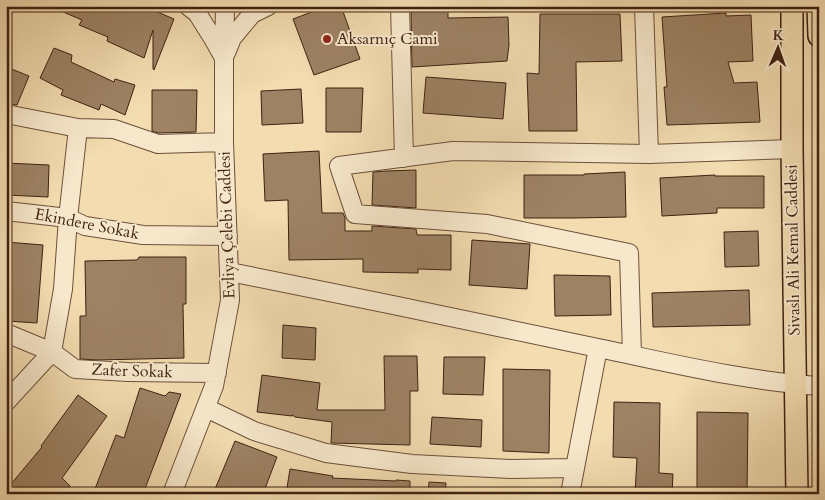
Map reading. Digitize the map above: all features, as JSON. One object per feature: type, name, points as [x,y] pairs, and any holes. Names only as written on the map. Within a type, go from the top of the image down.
[{"type":"main road","name":"Sivaslı Ali Kemal Caddesi","points":[[792,6],[797,494]]},
{"type":"main road","points":[[818,6],[819,36]]},
{"type":"street","points":[[188,6],[197,13],[224,58]]},
{"type":"street","name":"Evliya Çelebi Caddesi","points":[[172,494],[214,386],[230,300],[224,142],[225,6]]},
{"type":"street","points":[[224,58],[232,38],[252,14],[268,6]]},
{"type":"street","points":[[400,6],[404,158]]},
{"type":"street","points":[[644,6],[648,154]]},
{"type":"street","points":[[6,114],[78,128],[114,129],[158,144],[224,142]]},
{"type":"street","points":[[6,402],[52,352],[62,289],[78,128]]},
{"type":"street","points":[[632,355],[629,253],[487,224],[355,214],[339,166],[454,151],[648,154],[792,149]]},
{"type":"street","name":"Ekindere Sokak","points":[[6,211],[68,218],[85,226],[143,235],[228,236]]},
{"type":"street","points":[[230,272],[703,370],[796,385],[819,386]]},
{"type":"street","name":"Zafer Sokak","points":[[6,333],[52,352],[75,369],[128,372],[217,373]]},
{"type":"street","points":[[570,494],[598,348]]},
{"type":"street","points":[[206,408],[254,431],[326,452],[412,464],[511,469],[575,468]]},
{"type":"building","points":[[49,6],[143,6],[174,19],[154,70],[153,30],[144,58],[107,41],[108,37],[79,25],[82,20]]},
{"type":"building","name":"Aksarnıç Cami","points":[[328,6],[341,6],[360,59],[314,75],[293,19]]},
{"type":"building","points":[[411,12],[448,12],[448,18],[508,17],[509,45],[507,61],[412,67]]},
{"type":"building","points":[[726,13],[726,16],[751,15],[753,61],[728,62],[734,83],[757,82],[760,122],[667,125],[664,87],[667,87],[662,17]]},
{"type":"building","points":[[540,14],[620,14],[622,61],[576,62],[577,131],[529,131],[527,73],[539,74]]},
{"type":"building","points":[[54,48],[72,55],[71,62],[114,82],[115,79],[135,85],[125,115],[101,104],[99,110],[61,95],[63,90],[40,78]]},
{"type":"building","points":[[9,68],[29,76],[17,105],[6,104],[6,79]]},
{"type":"building","points":[[426,77],[506,83],[503,119],[423,113]]},
{"type":"building","points":[[326,88],[363,88],[361,132],[326,132]]},
{"type":"building","points":[[301,89],[303,123],[262,125],[261,91]]},
{"type":"building","points":[[152,90],[197,90],[196,132],[158,133],[152,131]]},
{"type":"building","points":[[319,151],[322,213],[343,213],[345,231],[372,231],[372,226],[416,229],[417,235],[451,235],[451,270],[418,269],[418,273],[363,272],[363,259],[289,260],[288,200],[265,201],[263,154]]},
{"type":"building","points":[[6,163],[49,165],[48,197],[6,195]]},
{"type":"building","points":[[416,170],[416,208],[372,205],[373,172]]},
{"type":"building","points":[[625,172],[626,217],[524,218],[524,175],[584,175]]},
{"type":"building","points":[[715,175],[764,176],[764,208],[717,208],[717,213],[662,216],[660,178]]},
{"type":"building","points":[[758,231],[759,266],[725,267],[724,232]]},
{"type":"building","points":[[472,240],[530,244],[527,289],[469,285]]},
{"type":"building","points":[[6,242],[43,245],[37,323],[6,321]]},
{"type":"building","points":[[139,257],[186,257],[186,304],[183,304],[184,358],[80,359],[80,316],[86,316],[85,261],[137,260]]},
{"type":"building","points":[[554,275],[610,276],[611,315],[555,316]]},
{"type":"building","points":[[749,290],[750,325],[653,327],[652,293]]},
{"type":"building","points":[[283,325],[316,328],[315,360],[282,358]]},
{"type":"building","points":[[384,356],[417,356],[418,391],[410,391],[410,445],[331,443],[332,422],[292,415],[257,412],[262,375],[320,383],[317,410],[385,410]]},
{"type":"building","points":[[444,357],[485,357],[483,395],[443,394]]},
{"type":"building","points":[[503,369],[550,370],[549,453],[503,451]]},
{"type":"building","points":[[140,388],[165,396],[169,392],[181,394],[143,494],[93,494],[116,435],[124,438]]},
{"type":"building","points":[[78,395],[107,416],[62,478],[70,486],[64,494],[6,494],[6,490],[42,447]]},
{"type":"building","points":[[614,402],[660,403],[659,473],[673,474],[672,494],[635,494],[637,458],[613,457]]},
{"type":"building","points":[[697,412],[748,413],[747,494],[697,494]]},
{"type":"building","points":[[432,417],[482,420],[481,447],[430,444]]},
{"type":"building","points":[[235,441],[277,457],[263,494],[213,494]]},
{"type":"building","points":[[290,469],[333,476],[332,478],[410,481],[410,494],[286,494]]},
{"type":"building","points":[[429,482],[446,483],[445,494],[428,494]]},
{"type":"place","name":"Aksarnıç Cami","points":[[327,39]]}]
